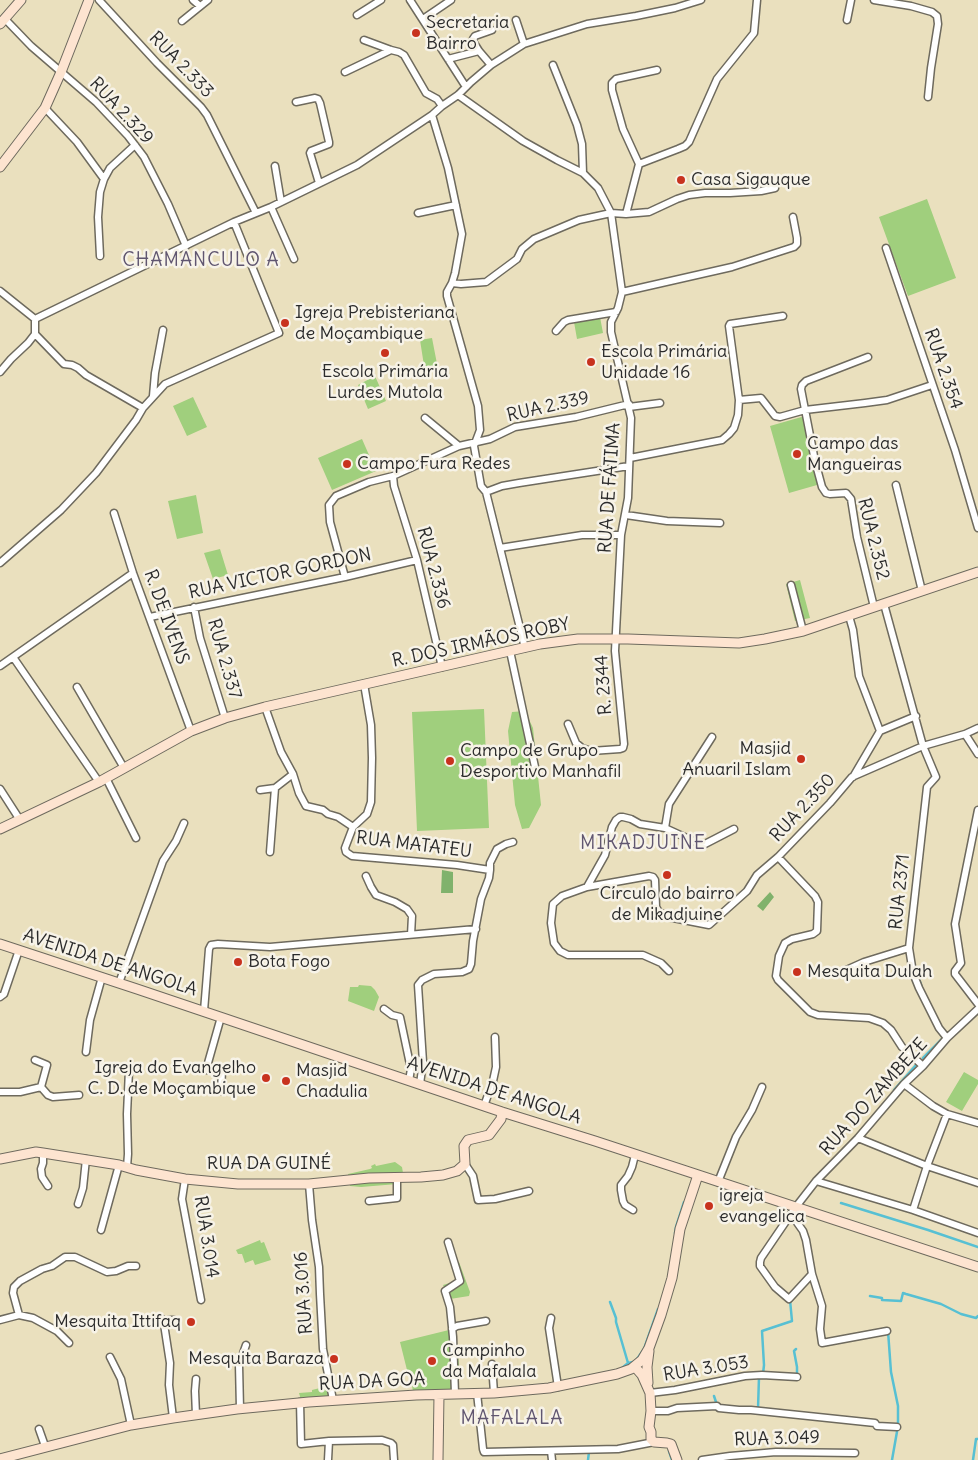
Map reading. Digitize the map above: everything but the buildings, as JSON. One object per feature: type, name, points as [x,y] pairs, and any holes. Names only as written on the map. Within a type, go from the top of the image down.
[{"type":"street","points":[[2,22],[21,0]]},
{"type":"street","points":[[0,167],[45,108],[61,72],[88,0]]},
{"type":"street","name":"RUA 2.333","points":[[99,0],[207,115],[256,213]]},
{"type":"street","points":[[192,0],[200,6]]},
{"type":"street","points":[[182,21],[208,0]]},
{"type":"street","points":[[357,15],[381,0]]},
{"type":"street","points":[[410,0],[466,87]]},
{"type":"street","points":[[423,18],[451,0]]},
{"type":"street","points":[[35,319],[357,164],[432,115],[458,96],[491,65],[524,44],[587,24],[644,15],[701,0]]},
{"type":"street","points":[[639,164],[685,146],[689,142],[717,79],[754,33],[757,0]]},
{"type":"street","points":[[847,20],[851,0]]},
{"type":"street","points":[[874,0],[912,3],[937,16],[938,24],[928,97]]},
{"type":"street","points":[[516,20],[524,44]]},
{"type":"street","name":"RUA 2.329","points":[[2,22],[96,102],[128,136],[144,157],[168,204],[186,246]]},
{"type":"street","points":[[491,65],[479,51],[474,39],[475,36],[492,30]]},
{"type":"street","points":[[364,40],[404,55],[426,93],[437,99],[442,106]]},
{"type":"street","points":[[344,72],[391,50]]},
{"type":"street","points":[[448,59],[479,51]]},
{"type":"street","points":[[553,65],[577,125],[582,144],[583,172]]},
{"type":"street","points":[[626,214],[639,164],[623,128],[612,90],[612,83],[616,79],[657,70]]},
{"type":"street","name":"RUA DE FÁTIMA","points":[[458,96],[524,141],[583,172],[598,188],[611,213],[622,292],[618,308],[611,322],[610,332],[631,418],[628,498],[621,535],[617,639]]},
{"type":"street","points":[[296,102],[316,98],[320,103],[329,144],[310,153],[319,183]]},
{"type":"street","points":[[45,108],[77,142],[104,179]]},
{"type":"street","points":[[432,115],[448,168],[462,234],[455,273],[452,283],[446,292],[448,304],[478,406],[480,430],[474,446],[481,486],[486,492],[526,648]]},
{"type":"street","points":[[100,256],[98,217],[100,192],[104,179],[110,168],[135,145]]},
{"type":"street","points":[[275,166],[281,202]]},
{"type":"street","points":[[452,283],[486,282],[517,259],[522,249],[534,239],[579,220],[611,213],[649,212],[689,195],[761,191],[775,188]]},
{"type":"street","points":[[418,213],[456,205]]},
{"type":"street","points":[[271,206],[294,259]]},
{"type":"street","points":[[622,292],[732,267],[794,247],[797,244],[797,238],[793,217]]},
{"type":"street","points":[[0,563],[60,510],[96,473],[143,408],[165,384],[279,334],[234,222]]},
{"type":"street","name":"RUA 2.354","points":[[886,248],[955,450],[978,528]]},
{"type":"street","points":[[0,291],[35,319]]},
{"type":"street","points":[[556,331],[568,320],[616,312]]},
{"type":"street","points":[[630,458],[722,440],[729,434],[734,428],[738,415],[739,400],[729,326],[730,324],[783,316]]},
{"type":"street","points":[[0,372],[35,334],[35,319]]},
{"type":"street","points":[[153,396],[162,330]]},
{"type":"street","points":[[35,334],[62,363],[78,368],[86,375],[143,408]]},
{"type":"street","points":[[805,410],[802,385],[806,381],[868,357]]},
{"type":"street","points":[[739,400],[761,398],[775,416],[780,416],[805,410],[887,400],[932,385]]},
{"type":"street","name":"RUA 2.339","points":[[345,577],[330,522],[328,505],[336,496],[369,482],[393,476],[459,446],[490,439],[515,426],[576,417],[629,406],[660,403]]},
{"type":"street","name":"RUA 2.352","points":[[805,410],[822,487],[830,494],[846,493],[851,499],[858,543],[874,607]]},
{"type":"street","points":[[425,418],[459,446]]},
{"type":"street","points":[[486,492],[502,486],[629,466]]},
{"type":"street","name":"RUA 2.336","points":[[393,476],[394,486],[417,560],[442,667]]},
{"type":"street","points":[[896,485],[922,591]]},
{"type":"street","name":"R. DE IVENS","points":[[114,513],[133,573],[193,730]]},
{"type":"street","points":[[626,515],[667,521],[720,523]]},
{"type":"street","points":[[500,548],[582,535],[621,535]]},
{"type":"street","name":"RUA VICTOR GORDON","points":[[150,618],[417,560]]},
{"type":"street","name":"R. DOS IRMÃOS ROBY","points":[[0,829],[102,780],[193,730],[265,706],[540,644],[578,639],[739,643],[765,640],[803,631],[978,572]]},
{"type":"street","points":[[0,666],[133,573]]},
{"type":"street","points":[[791,585],[803,631]]},
{"type":"street","points":[[884,604],[923,746]]},
{"type":"street","name":"RUA 2.337","points":[[194,607],[203,647],[225,718]]},
{"type":"street","points":[[849,616],[853,630],[859,676],[880,730]]},
{"type":"street","name":"R. 2344","points":[[568,724],[576,743],[582,748],[591,751],[623,748],[615,651],[617,639]]},
{"type":"street","points":[[510,651],[535,767]]},
{"type":"street","points":[[13,657],[102,780],[136,838]]},
{"type":"street","points":[[265,706],[281,752],[293,774],[299,793],[306,806],[323,810],[353,826],[367,814],[371,802],[371,725],[364,684]]},
{"type":"street","points":[[78,687],[124,768]]},
{"type":"street","points":[[852,777],[880,730],[916,716]]},
{"type":"street","name":"RUA 2.350","points":[[587,887],[649,876],[653,877],[655,880],[657,910],[668,917],[711,924],[747,891],[757,875],[830,803],[852,777],[923,746],[965,734],[978,728]]},
{"type":"street","points":[[965,734],[978,754]]},
{"type":"street","points":[[665,828],[669,804],[712,737]]},
{"type":"street","name":"RUA 2371","points":[[923,746],[936,777],[927,786],[910,948],[913,973],[918,988],[939,1028],[948,1038]]},
{"type":"street","points":[[260,790],[274,788],[293,774]]},
{"type":"street","points":[[270,852],[274,788]]},
{"type":"street","points":[[0,789],[20,820]]},
{"type":"street","points":[[978,810],[955,924],[961,963],[955,974],[978,1004]]},
{"type":"street","points":[[669,971],[661,963],[643,954],[568,955],[560,951],[554,943],[551,923],[553,904],[562,896],[587,887],[605,855],[612,827],[616,820],[623,817],[640,824],[665,828],[700,844],[705,844],[734,829]]},
{"type":"street","points":[[119,983],[163,861],[176,841],[184,823]]},
{"type":"street","name":"RUA MATATEU","points":[[353,826],[345,848],[346,852],[352,856],[457,864],[490,870],[482,899],[469,969],[462,972],[434,974],[422,980],[418,985],[423,1062],[420,1084]]},
{"type":"street","points":[[490,870],[490,863],[498,849],[513,842]]},
{"type":"street","points":[[778,856],[816,896],[818,902],[817,931],[813,934],[792,938],[785,943],[779,956],[776,976],[778,980],[810,1012],[818,1015],[870,1018],[883,1023],[891,1030],[902,1047],[923,1066]]},
{"type":"street","points":[[366,876],[370,887],[376,894],[407,909],[412,916],[412,934]]},
{"type":"street","points":[[204,1011],[211,944],[270,947],[476,928]]},
{"type":"street","name":"AVENIDA DE ANGOLA","points":[[0,944],[502,1112],[698,1175],[793,1211],[978,1268]]},
{"type":"street","points":[[844,971],[864,962],[910,948]]},
{"type":"street","points":[[0,998],[4,994],[19,950]]},
{"type":"street","points":[[86,1052],[90,1020],[102,977]]},
{"type":"street","points":[[384,1009],[392,1015],[400,1016],[411,1069],[409,1080]]},
{"type":"street","name":"RUA DO ZAMBEZE","points":[[812,1274],[789,1299],[775,1288],[760,1266],[761,1258],[816,1181],[858,1138],[904,1084],[978,1009]]},
{"type":"street","points":[[221,1017],[206,1070],[222,1071],[221,1091]]},
{"type":"street","points":[[484,1106],[494,1081],[496,1067],[495,1037]]},
{"type":"street","points":[[35,1060],[47,1065],[41,1088]]},
{"type":"street","points":[[101,1230],[128,1154],[129,1070]]},
{"type":"street","points":[[904,1084],[947,1114],[978,1123]]},
{"type":"street","points":[[718,1182],[736,1138],[752,1110],[762,1087]]},
{"type":"street","points":[[0,1092],[20,1092],[41,1088]]},
{"type":"street","points":[[41,1088],[53,1097],[79,1095]]},
{"type":"street","points":[[502,1112],[501,1119],[489,1135],[468,1140],[464,1146],[465,1164],[473,1176],[478,1200],[495,1199],[529,1191]]},
{"type":"street","points":[[913,1210],[947,1114]]},
{"type":"street","points":[[858,1138],[927,1166],[978,1183]]},
{"type":"street","points":[[43,1152],[42,1177],[48,1186]]},
{"type":"street","name":"RUA DA GUINÉ","points":[[0,1160],[43,1152],[185,1179],[238,1184],[309,1184],[352,1179],[421,1177],[457,1172],[465,1164]]},
{"type":"street","points":[[634,1210],[623,1201],[621,1185],[628,1176],[635,1155]]},
{"type":"street","points":[[78,1204],[83,1188],[86,1159]]},
{"type":"street","points":[[649,1390],[642,1374],[635,1367],[649,1348],[661,1315],[672,1278],[680,1228],[698,1175]]},
{"type":"street","points":[[369,1201],[397,1198],[397,1177]]},
{"type":"street","name":"RUA 3.014","points":[[185,1179],[182,1198],[200,1300]]},
{"type":"street","points":[[816,1181],[913,1210],[978,1233]]},
{"type":"street","name":"RUA 3.016","points":[[309,1184],[319,1267],[323,1349],[333,1400]]},
{"type":"street","points":[[793,1211],[806,1240],[812,1274],[822,1306],[820,1329],[822,1343],[887,1330]]},
{"type":"street","points":[[448,1242],[460,1281],[445,1291],[450,1307],[455,1394]]},
{"type":"street","points":[[19,1315],[13,1293],[14,1287],[20,1281],[42,1269],[52,1266],[65,1257],[75,1257],[107,1272],[116,1271],[128,1266],[136,1266]]},
{"type":"street","points":[[0,1320],[19,1315],[34,1318],[57,1331],[69,1343]]},
{"type":"street","points":[[551,1318],[549,1328],[558,1387]]},
{"type":"street","points":[[173,1418],[169,1385],[170,1363],[163,1322],[174,1320]]},
{"type":"street","points":[[452,1329],[457,1326],[486,1321]]},
{"type":"street","points":[[240,1409],[239,1365],[246,1345]]},
{"type":"street","points":[[649,1348],[647,1367],[651,1411],[649,1427],[651,1439],[654,1442]]},
{"type":"street","points":[[110,1357],[120,1379],[131,1425]]},
{"type":"street","points":[[492,1364],[494,1393]]},
{"type":"street","name":"RUA DA GOA","points":[[0,1459],[11,1458],[45,1446],[131,1425],[173,1418],[300,1402],[494,1393],[558,1387],[617,1374],[635,1367]]},
{"type":"street","name":"RUA 3.053","points":[[649,1390],[675,1390],[745,1376],[797,1377]]},
{"type":"street","points":[[196,1379],[196,1415]]},
{"type":"street","points":[[477,1393],[482,1449],[484,1452],[618,1448],[654,1442],[670,1444],[677,1460]]},
{"type":"street","points":[[438,1460],[439,1395]]},
{"type":"street","points":[[300,1402],[301,1444],[328,1441],[382,1440],[393,1445],[394,1460]]},
{"type":"street","points":[[651,1411],[717,1406],[719,1408],[875,1423],[877,1426],[897,1427]]},
{"type":"street","points":[[39,1428],[45,1446]]},
{"type":"street","points":[[328,1441],[328,1460]]},
{"type":"street","points":[[551,1450],[552,1460]]},
{"type":"street","points":[[800,1452],[800,1460]]},
{"type":"street","name":"RUA 3.049","points":[[702,1460],[753,1454],[800,1452],[854,1453]]},
{"type":"green space","points":[[927,199],[956,278],[908,296],[879,217]]},
{"type":"green space","points":[[600,317],[603,333],[577,339],[574,322]]},
{"type":"green space","points":[[432,338],[438,369],[425,372],[420,340]]},
{"type":"green space","points":[[375,376],[386,401],[368,409],[358,385]]},
{"type":"green space","points":[[193,397],[207,427],[187,436],[173,406]]},
{"type":"green space","name":"Campo das Mangueiras","points":[[805,416],[824,483],[789,493],[770,426]]},
{"type":"green space","name":"Campo Fura Redes","points":[[362,439],[376,471],[332,490],[318,458]]},
{"type":"green space","points":[[196,495],[203,533],[177,539],[168,501]]},
{"type":"green space","points":[[220,549],[228,575],[213,579],[204,553]]},
{"type":"green space","points":[[800,580],[810,618],[795,621],[786,584]]},
{"type":"green space","name":"Campo de Grupo Desportivo Manhafil","points":[[484,709],[489,828],[417,831],[412,712]]},
{"type":"green space","points":[[525,711],[533,728],[541,805],[529,828],[522,829],[515,805],[508,731],[512,712]]},
{"type":"green space","points":[[442,870],[453,872],[453,893],[441,893]]},
{"type":"green space","points":[[770,892],[774,897],[763,911],[757,906]]},
{"type":"green space","points":[[359,985],[371,986],[375,990],[379,997],[374,1011],[348,1001],[350,987],[358,987]]},
{"type":"green space","points":[[964,1072],[978,1080],[978,1084],[962,1111],[946,1102]]},
{"type":"green space","points":[[395,1162],[402,1167],[404,1179],[397,1184],[350,1186],[348,1174],[370,1169],[375,1164],[376,1166]]},
{"type":"green space","points":[[260,1240],[261,1243],[264,1242],[271,1260],[255,1265],[253,1260],[245,1263],[242,1254],[238,1254],[236,1250]]},
{"type":"green space","points":[[459,1262],[470,1292],[469,1296],[450,1299],[443,1285],[456,1281],[453,1263]]},
{"type":"green space","name":"Campinho da Mafalala","points":[[453,1329],[458,1352],[460,1378],[458,1383],[456,1383],[457,1390],[413,1392],[400,1342]]},
{"type":"green space","points":[[328,1386],[330,1397],[301,1400],[299,1393],[312,1392],[312,1390]]},
{"type":"waterway","points":[[915,967],[921,985]]},
{"type":"waterway","points":[[923,1058],[945,1036]]},
{"type":"waterway","points":[[894,1090],[916,1065]]},
{"type":"waterway","points":[[675,1233],[684,1202]]},
{"type":"waterway","points":[[841,1203],[978,1247]]},
{"type":"waterway","points":[[870,1296],[882,1298],[882,1300],[901,1301],[903,1293],[941,1304],[961,1314],[976,1318],[978,1316]]},
{"type":"waterway","points":[[763,1374],[762,1331],[792,1321],[790,1300]]},
{"type":"waterway","points":[[610,1302],[628,1363]]},
{"type":"waterway","points":[[637,1359],[644,1349],[658,1309]]},
{"type":"waterway","points":[[888,1331],[891,1372],[898,1406],[898,1426],[892,1460]]},
{"type":"waterway","points":[[796,1349],[794,1351],[797,1376]]},
{"type":"waterway","points":[[622,1368],[628,1363],[633,1362]]},
{"type":"waterway","points":[[758,1409],[759,1377]]},
{"type":"waterway","points":[[714,1396],[717,1405]]},
{"type":"waterway","points":[[973,1460],[976,1439],[978,1439]]},
{"type":"waterway","points":[[669,1451],[672,1460]]},
{"type":"waterway","points":[[588,1460],[589,1452]]},
{"type":"place","name":"Secretaria Bairro","points":[[416,33]]},
{"type":"place","name":"Casa Sigauque","points":[[681,180]]},
{"type":"place","name":"Igreja Prebisteriana de Moçambique","points":[[285,323]]},
{"type":"place","name":"Escola Primária Lurdes Mutola","points":[[385,353]]},
{"type":"place","name":"Escola Primária Unidade 16","points":[[591,362]]},
{"type":"place","name":"Campo das Mangueiras","points":[[797,454]]},
{"type":"place","name":"Campo Fura Redes","points":[[347,464]]},
{"type":"place","name":"Masjid Anuaril Islam","points":[[801,759]]},
{"type":"place","name":"Campo de Grupo Desportivo Manhafil","points":[[450,761]]},
{"type":"place","name":"Círculo do bairro de Mikadjuine","points":[[667,875]]},
{"type":"place","name":"Bota Fogo","points":[[238,962]]},
{"type":"place","name":"Mesquita Dulah","points":[[797,972]]},
{"type":"place","name":"Igreja do Evangelho C. D. de Moçambique","points":[[266,1078]]},
{"type":"place","name":"Masjid Chadulia","points":[[286,1081]]},
{"type":"place","name":"igreja evangelica","points":[[709,1206]]},
{"type":"place","name":"Mesquita Ittifaq","points":[[191,1322]]},
{"type":"place","name":"Mesquita Baraza","points":[[334,1359]]},
{"type":"place","name":"Campinho da Mafalala","points":[[432,1361]]},
{"type":"district","name":"CHAMANCULO A","points":[[201,261]]},
{"type":"district","name":"MIKADJUINE","points":[[643,844]]},
{"type":"district","name":"MAFALALA","points":[[512,1419]]}]
